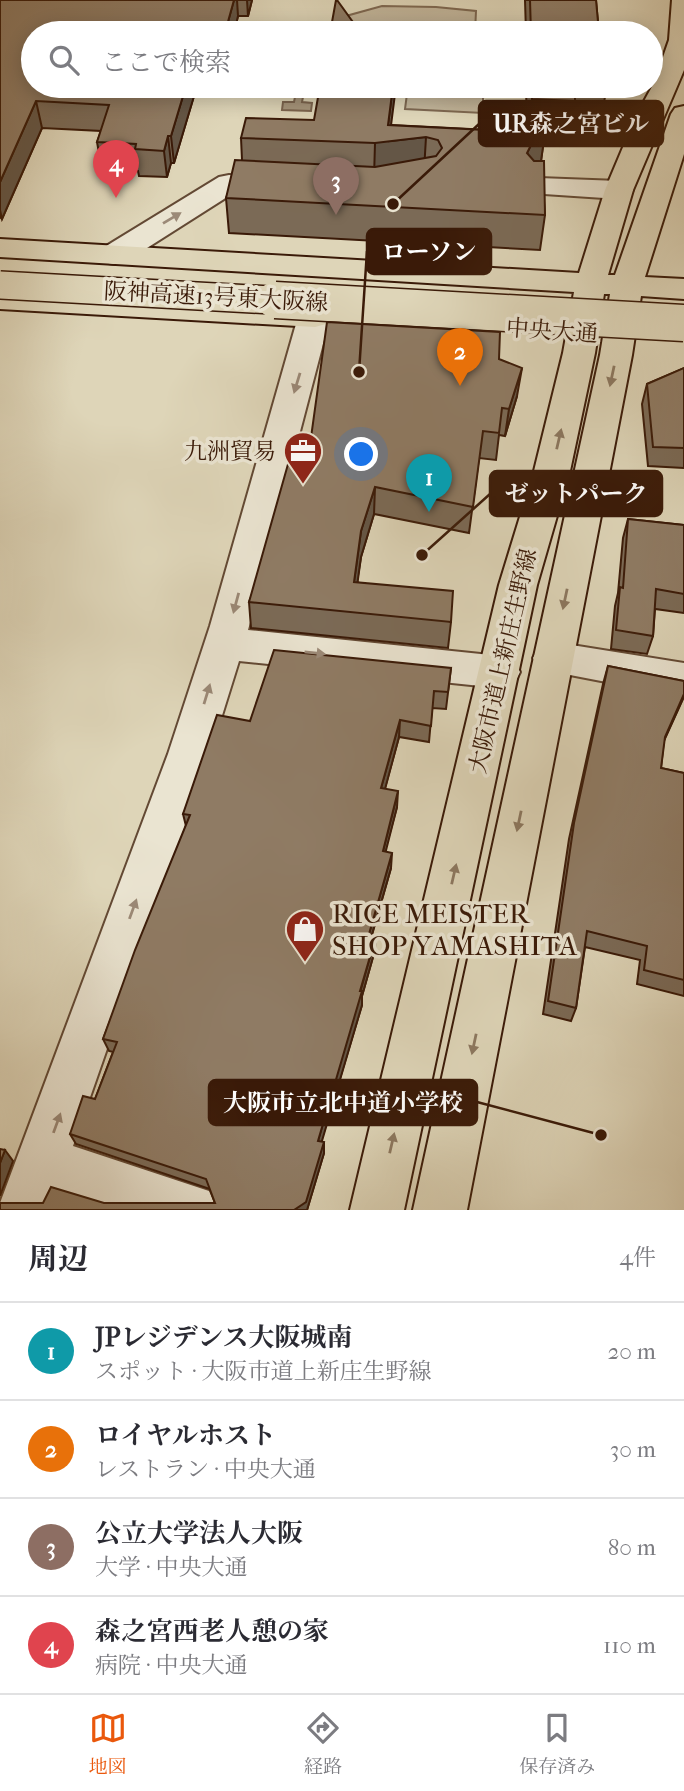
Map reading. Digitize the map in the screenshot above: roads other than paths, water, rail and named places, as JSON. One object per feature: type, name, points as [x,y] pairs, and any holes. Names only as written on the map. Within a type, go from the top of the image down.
[{"type":"main road","name":"大阪市道上新庄生野線","points":[[663,90],[681,40],[684,0]]},
{"type":"main road","name":"大阪市道上新庄生野線","points":[[377,1210],[518,584],[552,471],[599,335],[619,190],[659,98]]},
{"type":"main road","name":"大阪市道上新庄生野線","points":[[608,284],[684,114]]},
{"type":"main road","points":[[0,248],[684,289]]},
{"type":"main road","name":"阪神高速13号東大阪線","points":[[0,263],[684,300]]},
{"type":"main road","name":"阪神高速13号東大阪線","points":[[0,285],[684,323]]},
{"type":"main road","name":"中央大通","points":[[0,299],[684,340]]},
{"type":"main road","name":"大阪市道上新庄生野線","points":[[440,1210],[616,355],[599,335]]},
{"type":"street","points":[[114,255],[229,183],[304,186]]},
{"type":"street","points":[[539,187],[619,190]]},
{"type":"street","points":[[24,1210],[189,754],[230,626],[314,317]]},
{"type":"street","points":[[223,643],[500,672]]},
{"type":"street","points":[[553,658],[684,680]]},
{"type":"street","points":[[43,1162],[190,1210]]},
{"type":"place","name":"森之宮西老人憩の家","points":[[116,198]]},
{"type":"place","name":"UR森之宮ビル","points":[[393,204]]},
{"type":"place","name":"公立大学法人大阪","points":[[336,215]]},
{"type":"place","name":"ローソン","points":[[359,372]]},
{"type":"place","name":"ロイヤルホスト","points":[[460,386]]},
{"type":"place","name":"九洲貿易","points":[[303,485]]},
{"type":"place","name":"JPレジデンス大阪城南","points":[[429,512]]},
{"type":"place","name":"ゼットパーク","points":[[422,555]]},
{"type":"place","name":"RICE MEISTER SHOP YAMASHITA","points":[[305,963]]},
{"type":"place","name":"大阪市立北中道小学校","points":[[601,1135]]}]
